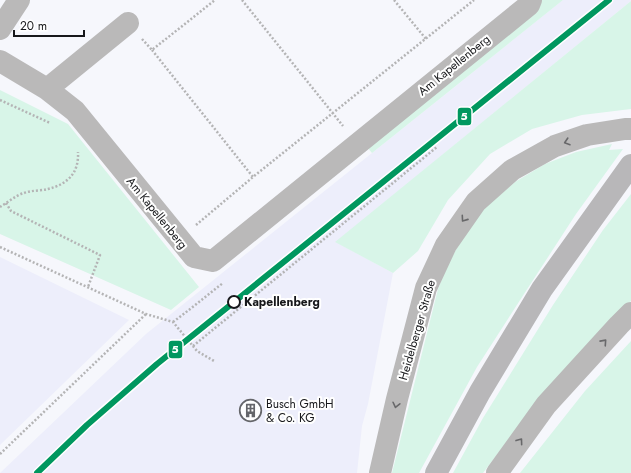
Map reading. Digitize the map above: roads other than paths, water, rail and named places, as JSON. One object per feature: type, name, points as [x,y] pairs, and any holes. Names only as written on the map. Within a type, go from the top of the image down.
[{"type":"main road","points":[[436,473],[480,392],[542,289],[630,166]]},
{"type":"street","points":[[0,29],[19,0]]},
{"type":"street","name":"Am Kapellenberg","points":[[0,60],[47,89],[75,110],[194,257],[213,261],[529,5],[531,0]]},
{"type":"street","points":[[47,89],[128,22]]},
{"type":"street","name":"Heidelberger Straße","points":[[380,473],[397,399],[426,288],[446,245],[476,202],[512,170],[555,146],[587,135],[620,130]]},
{"type":"street","points":[[497,473],[546,405],[631,313]]},
{"type":"place","name":"Kapellenberg","points":[[234,302]]},
{"type":"place","name":"Busch GmbH & Co. KG","points":[[250,411]]}]
